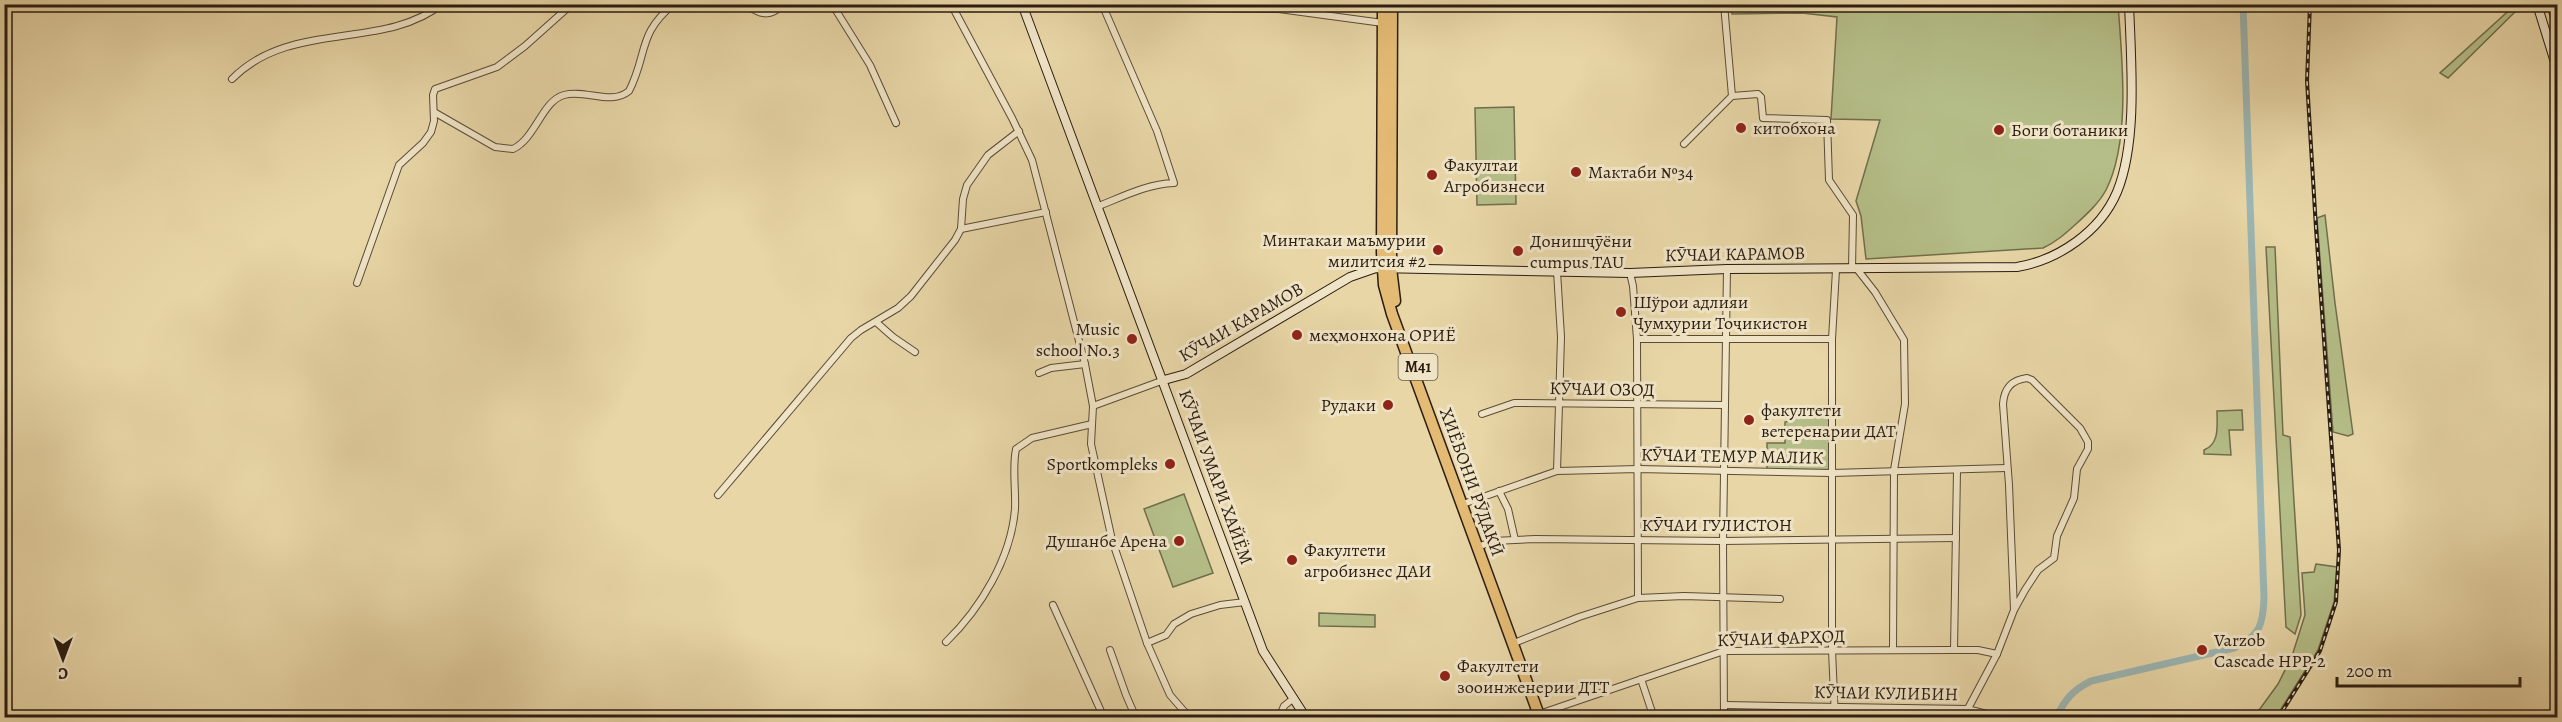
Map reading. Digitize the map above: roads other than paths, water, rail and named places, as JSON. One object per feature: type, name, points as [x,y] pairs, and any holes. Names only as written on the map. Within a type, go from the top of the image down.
[{"type":"highway","points":[[1383,4],[1383,23],[1387,40]]},
{"type":"highway","name":"M41","points":[[1392,4],[1387,40],[1386,268],[1396,304],[1465,503],[1543,715]]},
{"type":"main road","name":"КӮЧАИ УМАРИ ХАЙЁМ","points":[[1022,4],[1164,380],[1196,474],[1263,651],[1306,717]]},
{"type":"main road","name":"КӮЧАИ КАРАМОВ","points":[[1164,380],[1186,374],[1350,277],[1364,271],[1386,268],[1630,273],[1727,269],[2017,267],[2051,258],[2076,242],[2096,223],[2116,193],[2128,145],[2132,72],[2129,4]]},
{"type":"main road","points":[[2537,4],[2558,72]]},
{"type":"main road","points":[[2551,4],[2558,27]]},
{"type":"street","points":[[232,80],[258,60],[282,48],[414,21],[429,15],[442,4]]},
{"type":"street","points":[[357,283],[399,165],[423,143],[431,132],[434,112],[433,91],[497,67],[525,46],[572,4]]},
{"type":"street","points":[[434,112],[495,147],[513,149],[529,138],[547,109],[563,95],[616,98],[629,91],[646,36],[655,21],[674,4]]},
{"type":"street","points":[[745,4],[766,15],[771,15],[784,4]]},
{"type":"street","points":[[832,4],[870,65],[896,123]]},
{"type":"street","points":[[951,4],[1019,131],[1032,160],[1085,364],[1093,406],[1091,444],[1112,540],[1146,643],[1170,695],[1190,717]]},
{"type":"street","points":[[1320,4],[1320,14]]},
{"type":"street","points":[[1724,4],[1732,96]]},
{"type":"street","points":[[1099,206],[1141,189],[1174,183],[1157,131],[1103,6],[1279,9],[1383,23]]},
{"type":"street","points":[[1684,144],[1732,96],[1758,94],[1761,97],[1763,118],[1827,120],[1829,180],[1853,215],[1854,269],[1875,292],[1904,340],[1905,404],[1894,470],[1893,650]]},
{"type":"street","points":[[718,495],[851,338],[898,308],[911,296],[955,240],[961,228],[967,185],[988,155],[1019,131]]},
{"type":"street","points":[[961,228],[1046,212]]},
{"type":"street","points":[[1724,717],[1723,541],[1727,269]]},
{"type":"street","points":[[1835,717],[1832,650],[1832,339],[1836,270]]},
{"type":"street","points":[[1557,271],[1561,337],[1557,471]]},
{"type":"street","points":[[1630,273],[1637,339],[1638,598]]},
{"type":"street","points":[[876,322],[915,352]]},
{"type":"street","points":[[1637,339],[1832,339]]},
{"type":"street","points":[[1039,374],[1051,368],[1085,364]]},
{"type":"street","points":[[1963,717],[1997,654],[2014,610],[2033,576],[2054,558],[2056,536],[2074,498],[2077,469],[2088,449],[2088,442],[2080,428],[2032,380],[2026,378],[2010,384],[2004,395],[2014,610]]},
{"type":"street","points":[[1093,406],[1164,380]]},
{"type":"street","name":"КӮЧАИ ОЗОД","points":[[1482,414],[1514,403],[1725,405]]},
{"type":"street","points":[[946,642],[966,623],[999,568],[1015,512],[1016,449],[1032,438],[1092,424]]},
{"type":"street","name":"КӮЧАИ ТЕМУР МАЛИК","points":[[1465,503],[1557,471],[1638,469],[1832,473],[2006,468]]},
{"type":"street","points":[[1954,650],[1957,470]]},
{"type":"street","points":[[1499,491],[1508,509],[1515,540]]},
{"type":"street","name":"КӮЧАИ ГУЛИСТОН","points":[[1481,546],[1493,541],[1515,540],[1723,541],[1956,538]]},
{"type":"street","points":[[1516,642],[1578,617],[1638,598],[1780,599]]},
{"type":"street","points":[[1146,643],[1166,635],[1174,624],[1191,614],[1221,605],[1245,602]]},
{"type":"street","points":[[1053,605],[1104,717]]},
{"type":"street","points":[[1110,650],[1136,717]]},
{"type":"street","name":"КӮЧАИ ФАРҲОД","points":[[1543,715],[1724,651],[1978,650],[1997,654]]},
{"type":"street","points":[[1641,679],[1654,717]]},
{"type":"street","points":[[1280,717],[1284,706],[1294,698]]},
{"type":"street","name":"КӮЧАИ КУЛИБИН","points":[[1725,705],[1967,709],[1999,717],[2044,716]]},
{"type":"waterway","points":[[2056,718],[2070,696],[2091,681],[2234,648],[2255,634],[2263,616],[2243,4]]},
{"type":"railway","points":[[2278,718],[2320,651],[2336,602],[2339,550],[2307,81],[2310,4]]},
{"type":"place","name":"китобхона","points":[[1741,128]]},
{"type":"place","name":"Боги ботаники","points":[[1999,130]]},
{"type":"place","name":"Мактаби №34","points":[[1576,172]]},
{"type":"place","name":"Факултаи Агробизнеси","points":[[1432,175]]},
{"type":"place","name":"Минтакаи маъмурии милитсия #2","points":[[1438,250]]},
{"type":"place","name":"Донишҷӯёни cumpus TAU","points":[[1518,251]]},
{"type":"place","name":"Шўрои адлияи Ҷумҳурии Тоҷикистон","points":[[1621,312]]},
{"type":"place","name":"меҳмонхона ОРИЁ","points":[[1297,335]]},
{"type":"place","name":"Music school No.3","points":[[1132,339]]},
{"type":"place","name":"Рудаки","points":[[1388,405]]},
{"type":"place","name":"факултети ветеренарии ДАТ","points":[[1749,420]]},
{"type":"place","name":"Sportkompleks","points":[[1170,464]]},
{"type":"place","name":"Душанбе Арена","points":[[1179,541]]},
{"type":"place","name":"Факултети агробизнес ДАИ","points":[[1292,560]]},
{"type":"place","name":"Varzob Cascade HPP-2","points":[[2202,650]]},
{"type":"place","name":"Факултети зооинженерии ДТТ","points":[[1445,676]]}]
